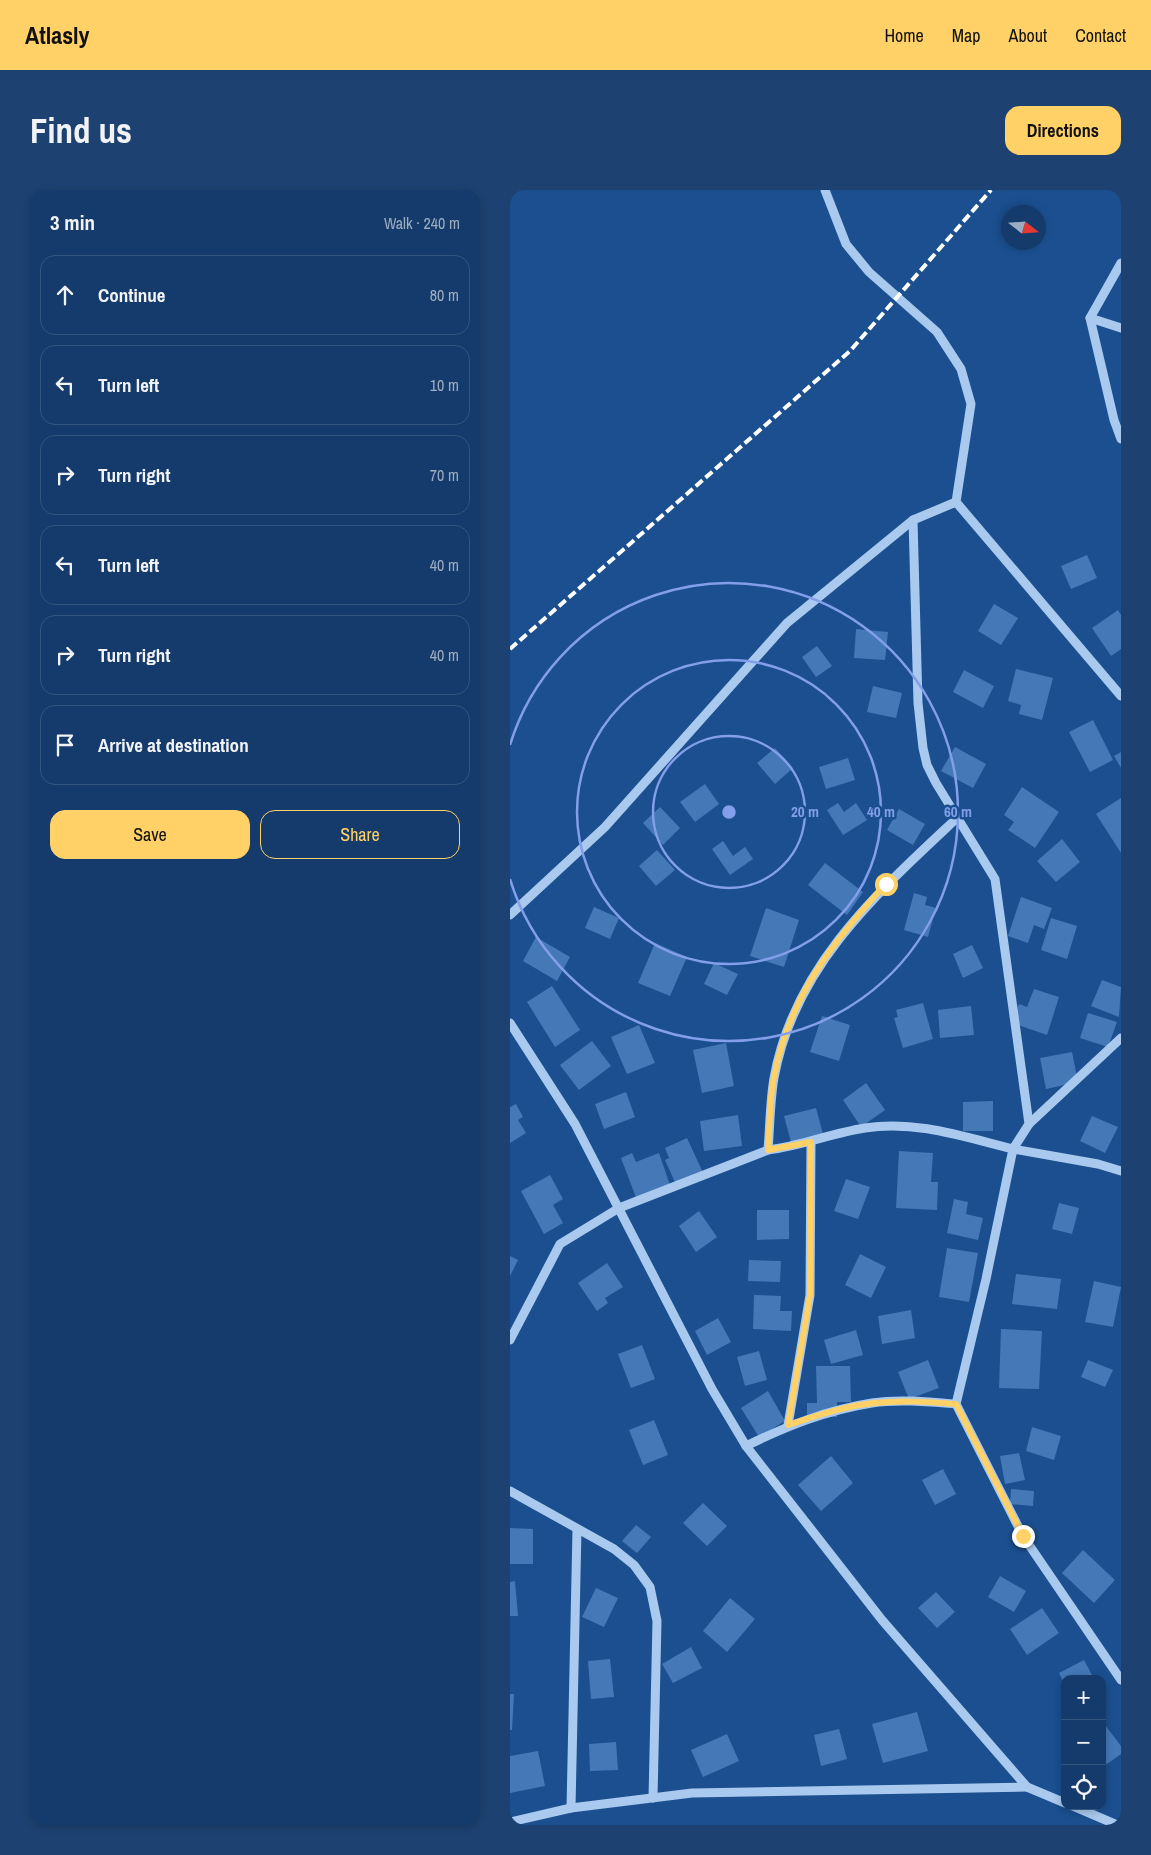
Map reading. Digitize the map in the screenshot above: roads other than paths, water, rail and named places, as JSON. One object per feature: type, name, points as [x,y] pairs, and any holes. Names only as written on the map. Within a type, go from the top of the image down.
[{"type":"street","points":[[825,190],[846,244],[870,272],[937,332],[961,369],[971,404],[956,502],[1121,696]]},
{"type":"street","points":[[1121,263],[1090,318],[1114,420],[1121,439]]},
{"type":"street","points":[[1090,318],[1121,328]]},
{"type":"street","points":[[510,915],[605,826],[787,623],[913,520],[956,502]]},
{"type":"street","points":[[913,520],[918,703],[923,748],[927,765],[957,818],[989,866],[995,879],[1029,1124]]},
{"type":"street","points":[[768,1150],[774,1078],[786,1033],[804,990],[832,945],[857,915],[886,884],[957,818]]},
{"type":"street","points":[[510,1023],[575,1124],[712,1389],[746,1446],[882,1620],[1027,1787]]},
{"type":"street","points":[[1121,1038],[1029,1124],[1013,1149],[986,1279],[956,1404],[1023,1536],[1121,1680]]},
{"type":"street","points":[[510,1340],[560,1244],[619,1208],[768,1150],[811,1142],[864,1128],[921,1126],[1013,1149],[1098,1164],[1121,1171]]},
{"type":"street","points":[[788,1425],[810,1295],[811,1142]]},
{"type":"street","points":[[746,1446],[788,1425],[817,1415],[873,1403],[920,1402],[956,1404]]},
{"type":"street","points":[[510,1491],[621,1554],[634,1565],[650,1587],[657,1621],[653,1798]]},
{"type":"street","points":[[571,1808],[577,1529]]},
{"type":"street","points":[[510,1822],[571,1808],[692,1793],[1027,1787],[1061,1801]]},
{"type":"street","points":[[1082,1810],[1117,1825]]},
{"type":"railway","points":[[510,649],[850,351],[991,190]]}]
